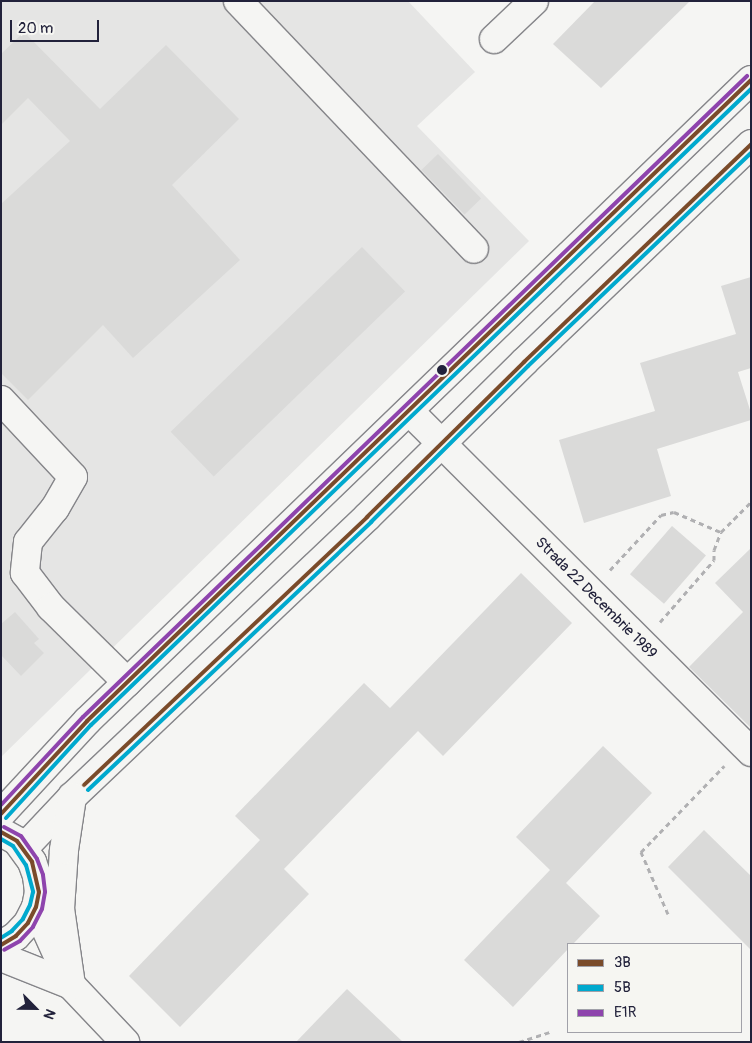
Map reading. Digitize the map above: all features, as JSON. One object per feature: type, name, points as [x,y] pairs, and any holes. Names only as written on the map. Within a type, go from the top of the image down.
[{"type":"main road","points":[[238,1],[474,249]]},
{"type":"main road","points":[[494,39],[534,1]]},
{"type":"main road","points":[[1,814],[42,767],[127,682],[751,80]]},
{"type":"main road","points":[[24,848],[72,797],[751,144]]},
{"type":"main road","points":[[1,400],[73,477],[55,508],[28,542],[25,573],[51,607],[127,682]]},
{"type":"main road","name":"Strada 22 Decembrie 1989","points":[[409,410],[747,749]]},
{"type":"main road","points":[[70,986],[60,909],[64,850],[72,797]]},
{"type":"main road","points":[[1,832],[24,848],[38,876],[39,892],[36,907],[28,923],[16,936],[1,945]]},
{"type":"main road","points":[[36,907],[70,986],[125,1042]]},
{"type":"main road","points":[[1,957],[70,986]]},
{"type":"path","points":[[641,643],[714,560],[714,550],[721,532],[751,502]]},
{"type":"path","points":[[590,592],[661,515],[674,512],[721,532]]},
{"type":"path","points":[[668,914],[641,852],[747,749]]},
{"type":"path","points":[[519,1042],[550,1032]]},
{"type":"shaded area","points":[[1,1],[408,1],[475,72],[417,126],[529,241],[1,757]]},
{"type":"building","points":[[595,1],[690,1],[601,88],[553,44]]},
{"type":"building","points":[[24,32],[100,109],[166,45],[239,119],[172,185],[240,260],[133,358],[103,325],[28,400],[1,373],[1,204],[70,141],[28,98],[1,125],[1,54]]},
{"type":"building","points":[[438,154],[481,199],[465,215],[421,170]]},
{"type":"building","points":[[362,247],[405,292],[214,476],[171,432]]},
{"type":"building","points":[[751,277],[751,368],[738,372],[751,413],[751,420],[657,449],[671,496],[584,523],[559,440],[655,411],[640,363],[736,334],[721,286]]},
{"type":"building","points":[[672,526],[706,556],[664,604],[630,574]]},
{"type":"building","points":[[751,548],[751,728],[689,667],[743,612],[715,583]]},
{"type":"building","points":[[521,573],[572,623],[443,756],[418,731],[284,869],[309,894],[180,1027],[129,976],[260,840],[235,816],[364,683],[390,708]]},
{"type":"building","points":[[15,612],[39,639],[34,643],[44,653],[21,676],[1,655],[1,624]]},
{"type":"building","points":[[603,746],[652,793],[566,883],[600,916],[574,943],[567,943],[567,950],[513,1007],[464,960],[550,870],[516,837]]},
{"type":"building","points":[[704,830],[751,876],[751,950],[668,867]]},
{"type":"building","points":[[347,989],[403,1042],[296,1042]]},
{"type":"transit line","name":"E1R","points":[[1,805],[83,717],[747,76]]},
{"type":"transit line","name":"3B","points":[[1,814],[87,721],[751,80]]},
{"type":"transit line","name":"5B","points":[[6,818],[91,725],[751,89]]},
{"type":"transit line","name":"3B","points":[[84,785],[367,517],[524,362],[751,144]]},
{"type":"transit line","name":"5B","points":[[88,790],[371,522],[528,366],[751,153]]},
{"type":"transit line","name":"E1R","points":[[4,827],[21,836],[37,859],[43,875],[45,892],[42,909],[33,927],[20,941],[4,950]]},
{"type":"transit line","name":"3B","points":[[1,832],[17,841],[32,862],[39,892],[36,907],[28,923],[16,936],[1,945]]},
{"type":"transit line","name":"5B","points":[[1,839],[13,846],[26,865],[33,892],[30,905],[23,919],[12,931],[1,938]]}]
